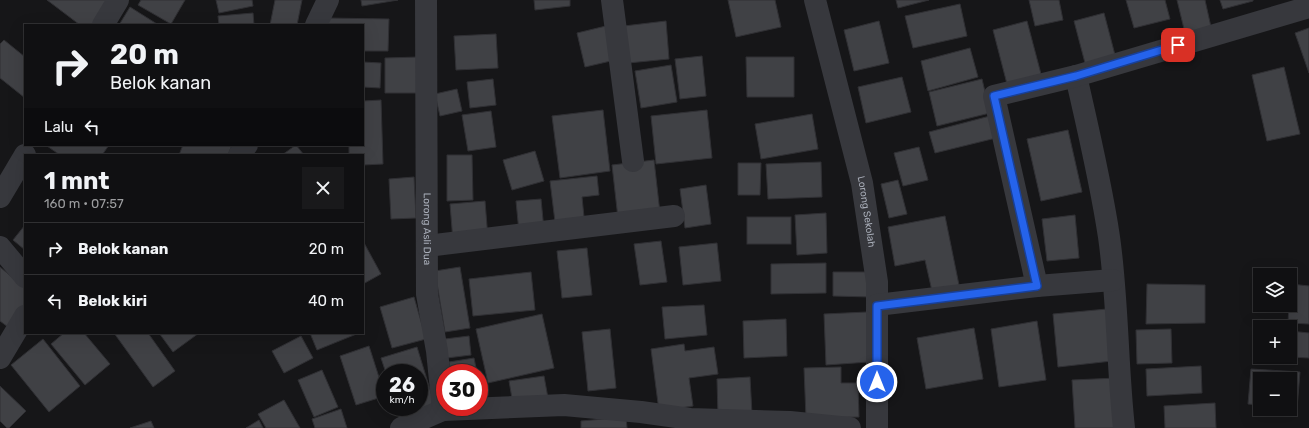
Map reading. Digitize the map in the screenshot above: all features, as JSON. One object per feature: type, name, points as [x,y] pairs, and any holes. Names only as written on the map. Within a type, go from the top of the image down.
[{"type":"street","points":[[104,24],[118,0]]},
{"type":"street","points":[[316,24],[328,0]]},
{"type":"street","name":"Lorong Asli Dua","points":[[426,0],[427,294],[438,364]]},
{"type":"street","points":[[612,0],[633,162]]},
{"type":"street","name":"Lorong Sekolah","points":[[815,0],[862,183],[877,282],[877,428]]},
{"type":"street","points":[[1037,286],[994,96],[1076,76],[1309,7]]},
{"type":"street","points":[[1076,76],[1103,199],[1109,238],[1124,428]]},
{"type":"street","points":[[240,154],[246,146]]},
{"type":"street","points":[[0,197],[24,157]]},
{"type":"street","points":[[428,246],[674,216]]},
{"type":"street","points":[[0,247],[24,276]]},
{"type":"street","points":[[877,306],[1037,286],[1113,280]]},
{"type":"street","points":[[0,358],[24,318]]},
{"type":"street","points":[[488,409],[564,406],[640,420],[690,419],[790,422],[850,428]]},
{"type":"street","points":[[401,428],[436,413]]},
{"type":"building","points":[[47,0],[110,0],[95,24],[79,24]]},
{"type":"building","points":[[141,0],[185,0],[171,24],[138,5]]},
{"type":"building","points":[[216,0],[252,0],[253,6],[219,13]]},
{"type":"building","points":[[275,0],[302,0],[297,24],[270,24]]},
{"type":"building","points":[[361,0],[398,0],[362,6]]},
{"type":"building","points":[[534,0],[570,0],[570,6],[535,10]]},
{"type":"building","points":[[728,0],[775,0],[781,27],[736,37]]},
{"type":"building","points":[[896,0],[929,0],[898,8]]},
{"type":"building","points":[[1029,0],[1059,0],[1063,20],[1035,26]]},
{"type":"building","points":[[1126,0],[1165,0],[1170,19],[1134,28]]},
{"type":"building","points":[[1177,0],[1205,0],[1211,27],[1185,33]]},
{"type":"building","points":[[1220,0],[1253,0],[1253,1],[1223,9]]},
{"type":"building","points":[[960,4],[967,36],[913,48],[905,16]]},
{"type":"building","points":[[130,7],[157,24],[120,24]]},
{"type":"building","points":[[253,13],[254,24],[219,24],[218,16]]},
{"type":"building","points":[[1104,13],[1115,55],[1085,63],[1074,21]]},
{"type":"building","points":[[326,18],[389,19],[388,51],[364,51],[364,24],[325,24]]},
{"type":"building","points":[[666,21],[669,59],[628,63],[624,26]]},
{"type":"building","points":[[879,21],[889,63],[854,71],[844,30]]},
{"type":"building","points":[[1027,21],[1041,74],[1007,84],[993,30]]},
{"type":"building","points":[[606,26],[615,60],[585,67],[577,33]]},
{"type":"building","points":[[1309,28],[1309,73],[1295,33]]},
{"type":"building","points":[[496,34],[498,68],[456,70],[454,36]]},
{"type":"building","points":[[4,40],[24,56],[24,97],[0,78],[0,44]]},
{"type":"building","points":[[970,48],[978,77],[928,91],[921,61]]},
{"type":"building","points":[[702,56],[706,96],[680,99],[675,59]]},
{"type":"building","points":[[419,57],[419,93],[385,93],[385,58]]},
{"type":"building","points":[[746,57],[794,57],[794,97],[747,97]]},
{"type":"building","points":[[364,62],[381,63],[380,88],[364,87]]},
{"type":"building","points":[[671,65],[677,102],[641,108],[635,71]]},
{"type":"building","points":[[1284,67],[1300,134],[1267,141],[1252,75]]},
{"type":"building","points":[[902,77],[911,112],[866,123],[858,87]]},
{"type":"building","points":[[493,79],[496,105],[470,108],[467,82]]},
{"type":"building","points":[[982,79],[990,113],[937,126],[929,92]]},
{"type":"building","points":[[457,89],[462,111],[440,116],[435,94]]},
{"type":"building","points":[[381,100],[383,164],[364,165],[364,154],[349,154],[349,146],[364,146],[364,101]]},
{"type":"building","points":[[603,110],[610,171],[560,178],[552,116]]},
{"type":"building","points":[[707,110],[712,158],[656,164],[651,116]]},
{"type":"building","points":[[491,111],[496,147],[468,151],[462,115]]},
{"type":"building","points":[[812,114],[818,149],[761,159],[755,124]]},
{"type":"building","points":[[990,116],[996,138],[935,153],[929,132]]},
{"type":"building","points":[[1068,130],[1082,192],[1041,201],[1027,139]]},
{"type":"building","points":[[47,146],[108,146],[103,154],[59,154]]},
{"type":"building","points":[[183,146],[232,146],[228,154],[179,154]]},
{"type":"building","points":[[297,146],[303,154],[283,154]]},
{"type":"building","points":[[919,147],[928,180],[903,186],[894,153]]},
{"type":"building","points":[[535,151],[544,181],[512,190],[503,160]]},
{"type":"building","points":[[447,155],[472,155],[473,200],[447,201]]},
{"type":"building","points":[[654,160],[660,213],[618,218],[612,165]]},
{"type":"building","points":[[821,162],[822,197],[768,199],[766,164]]},
{"type":"building","points":[[738,163],[761,163],[760,195],[738,195]]},
{"type":"building","points":[[597,176],[599,195],[582,197],[585,227],[556,230],[550,181]]},
{"type":"building","points":[[414,177],[416,218],[391,219],[389,179]]},
{"type":"building","points":[[898,180],[907,214],[889,218],[881,184]]},
{"type":"building","points":[[706,185],[711,224],[685,228],[680,189]]},
{"type":"building","points":[[541,199],[544,230],[519,232],[516,201]]},
{"type":"building","points":[[485,201],[488,239],[453,241],[450,204]]},
{"type":"building","points":[[826,213],[827,253],[797,255],[795,215]]},
{"type":"building","points":[[1075,215],[1079,258],[1047,261],[1042,219]]},
{"type":"building","points":[[945,216],[959,285],[932,291],[925,260],[895,266],[888,227]]},
{"type":"building","points":[[747,217],[791,217],[791,244],[747,244]]},
{"type":"building","points":[[24,226],[24,249],[13,240]]},
{"type":"building","points":[[661,241],[667,282],[640,285],[634,244]]},
{"type":"building","points":[[364,243],[381,274],[364,283]]},
{"type":"building","points":[[717,243],[721,281],[683,285],[679,247]]},
{"type":"building","points":[[587,248],[592,295],[562,298],[557,251]]},
{"type":"building","points":[[826,263],[826,293],[771,294],[771,264]]},
{"type":"building","points":[[0,267],[24,287],[24,308],[8,327],[0,321]]},
{"type":"building","points":[[460,267],[470,328],[445,332],[435,271]]},
{"type":"building","points":[[531,272],[535,310],[473,316],[469,279]]},
{"type":"building","points":[[833,272],[870,272],[871,297],[833,296]]},
{"type":"building","points":[[1147,284],[1205,285],[1205,323],[1146,324]]},
{"type":"building","points":[[1297,285],[1309,286],[1309,324],[1297,323],[1297,320],[1288,320],[1289,312],[1297,312]]},
{"type":"building","points":[[414,297],[426,339],[392,348],[380,307]]},
{"type":"building","points":[[704,305],[707,335],[665,339],[662,307]]},
{"type":"building","points":[[1107,309],[1112,361],[1058,367],[1053,314]]},
{"type":"building","points":[[867,312],[869,362],[826,365],[824,314]]},
{"type":"building","points":[[542,314],[554,368],[488,383],[488,364],[484,364],[476,329]]},
{"type":"building","points":[[786,319],[787,356],[744,358],[743,321]]},
{"type":"building","points":[[1037,321],[1046,380],[999,387],[991,329]]},
{"type":"building","points":[[974,328],[983,379],[926,389],[917,338]]},
{"type":"building","points":[[610,329],[616,388],[588,391],[582,332]]},
{"type":"building","points":[[1171,329],[1172,363],[1137,364],[1136,330]]},
{"type":"building","points":[[1297,332],[1309,333],[1309,358],[1297,357]]},
{"type":"building","points":[[63,334],[85,334],[110,364],[85,385],[51,344]]},
{"type":"building","points":[[115,334],[149,334],[175,371],[153,387]]},
{"type":"building","points":[[160,334],[198,334],[173,352]]},
{"type":"building","points":[[310,334],[357,334],[317,350]]},
{"type":"building","points":[[301,336],[313,358],[284,373],[272,351]]},
{"type":"building","points":[[469,336],[471,355],[447,358],[445,339]]},
{"type":"building","points":[[43,339],[80,386],[49,412],[11,365]]},
{"type":"building","points":[[684,344],[685,351],[714,347],[718,374],[689,378],[693,406],[659,411],[651,349]]},
{"type":"building","points":[[369,346],[376,368],[376,399],[356,405],[340,356]]},
{"type":"building","points":[[417,347],[422,364],[383,364],[381,358]]},
{"type":"building","points":[[474,358],[475,364],[449,364],[449,362]]},
{"type":"building","points":[[1201,366],[1202,393],[1147,396],[1146,369]]},
{"type":"building","points":[[841,367],[841,383],[858,383],[859,417],[806,418],[804,368]]},
{"type":"building","points":[[1251,369],[1300,372],[1297,408],[1297,372],[1253,372],[1253,404],[1248,404]]},
{"type":"building","points":[[322,370],[338,407],[314,417],[298,380]]},
{"type":"building","points":[[544,376],[548,398],[513,404],[509,381]]},
{"type":"building","points":[[750,377],[752,414],[718,416],[717,379]]},
{"type":"building","points":[[1117,378],[1120,428],[1075,428],[1072,380]]},
{"type":"building","points":[[428,383],[436,409],[428,411]]},
{"type":"building","points":[[0,386],[26,411],[9,428],[7,428],[0,421]]},
{"type":"building","points":[[284,400],[300,428],[266,428],[258,414]]},
{"type":"building","points":[[1215,403],[1216,428],[1165,428],[1164,406]]},
{"type":"building","points":[[341,409],[347,428],[315,428],[312,419]]},
{"type":"building","points":[[399,416],[413,416],[400,420]]},
{"type":"building","points":[[626,417],[627,428],[581,428],[581,421]]},
{"type":"building","points":[[259,420],[263,428],[246,428]]},
{"type":"building","points":[[151,421],[154,428],[130,428]]},
{"type":"route","points":[[877,382],[877,306],[1037,286],[994,96],[1076,76],[1178,45]]}]
